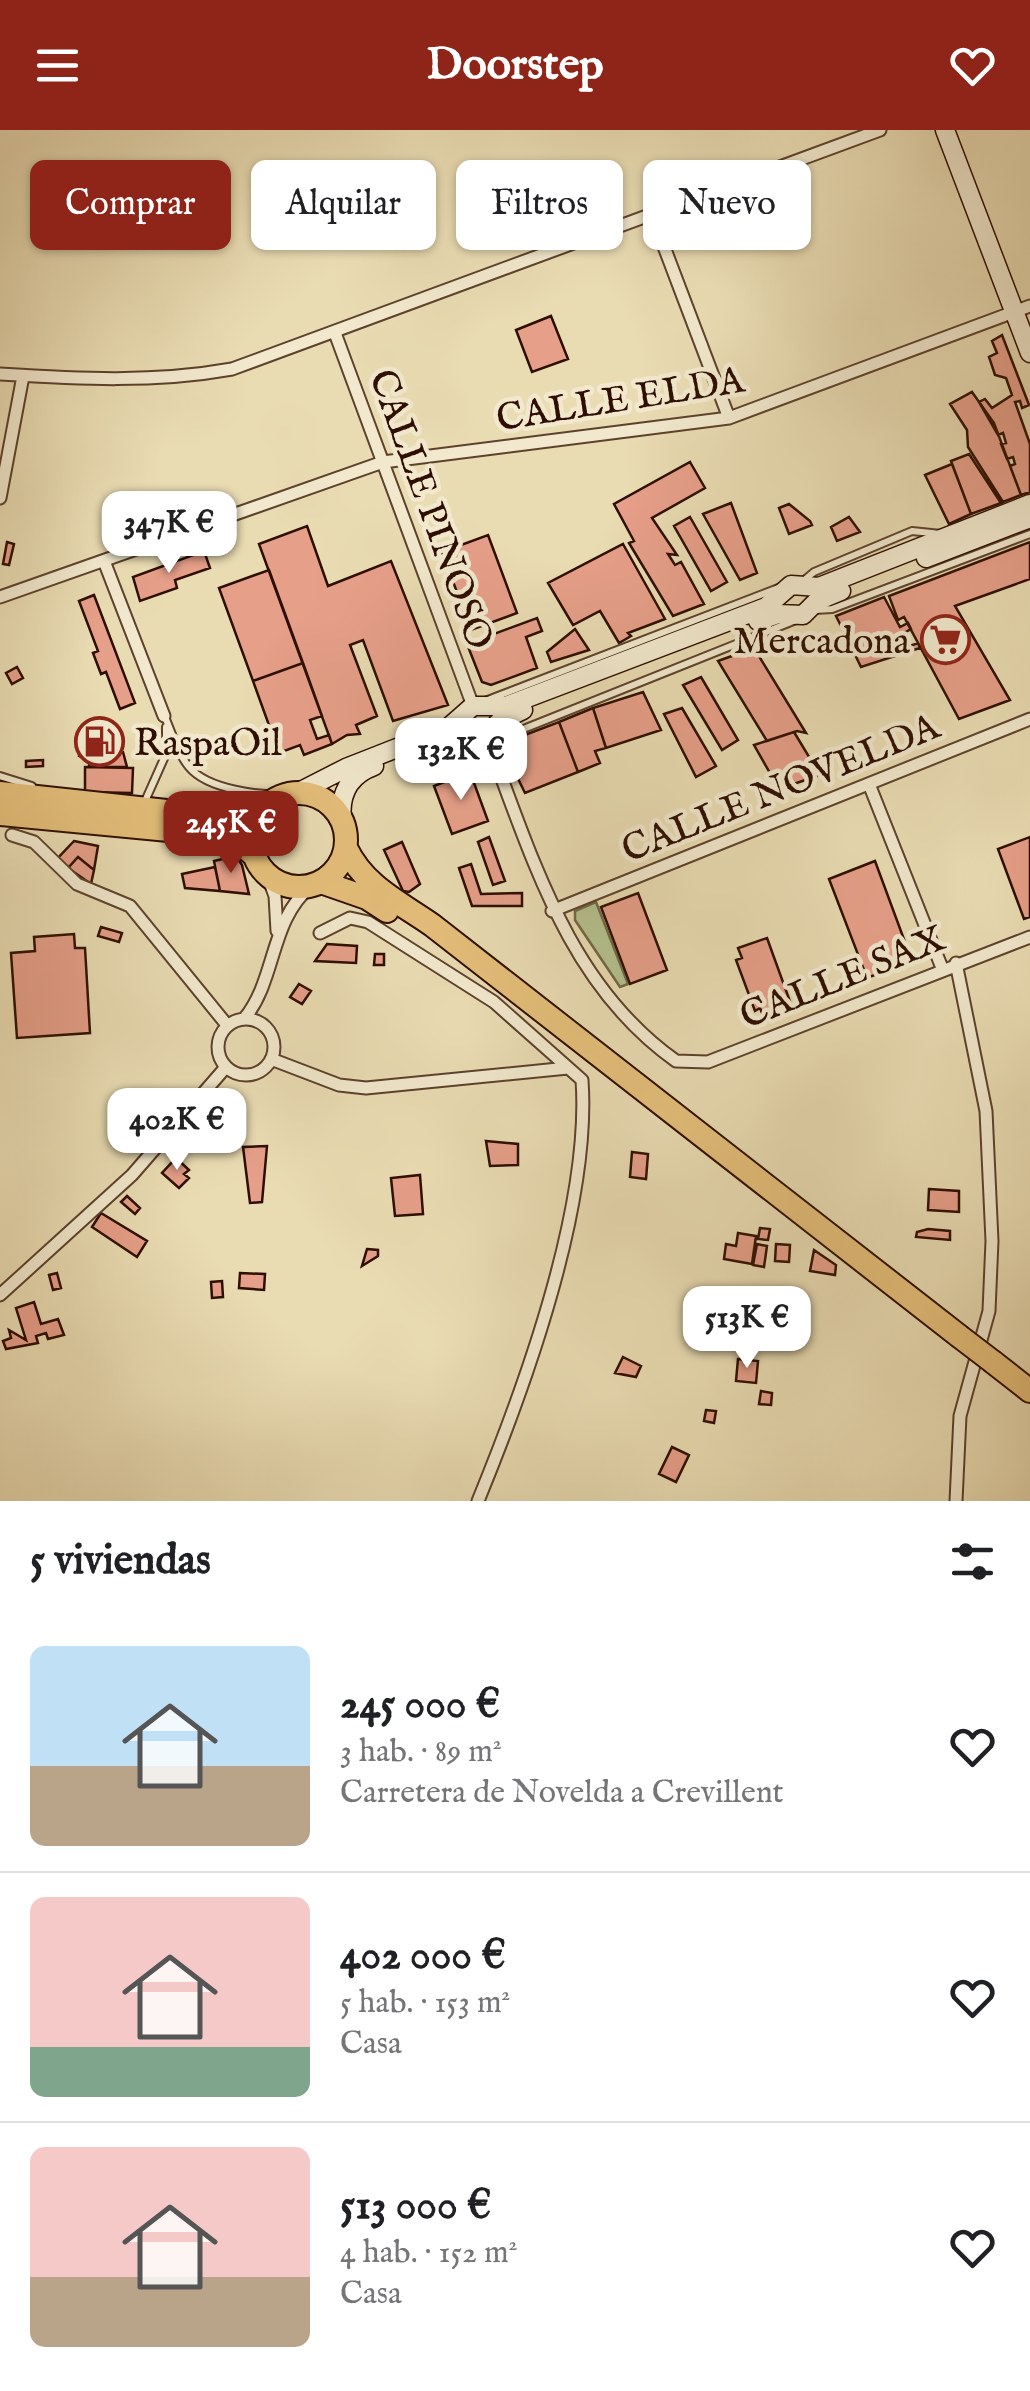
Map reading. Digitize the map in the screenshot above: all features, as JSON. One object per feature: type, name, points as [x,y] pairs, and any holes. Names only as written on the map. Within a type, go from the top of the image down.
[{"type":"highway","points":[[0,793],[194,814],[225,814],[285,796],[324,799],[342,820],[346,848],[362,874],[378,890],[465,952],[1030,1391]]},
{"type":"highway","points":[[255,856],[253,831],[285,796]]},
{"type":"highway","points":[[0,814],[221,835],[236,840],[255,856],[268,877],[295,887],[316,884],[333,874],[346,848]]},
{"type":"highway","points":[[316,884],[367,898],[465,952]]},
{"type":"main road","points":[[945,130],[1022,310],[1030,353]]},
{"type":"main road","points":[[285,796],[448,728],[475,709],[506,706],[748,614],[794,588],[819,588],[1030,504]]},
{"type":"main road","points":[[342,820],[343,795],[358,774],[452,737],[485,733],[508,716],[768,616],[802,612],[824,598],[1030,518]]},
{"type":"main road","points":[[794,588],[802,612]]},
{"type":"main road","points":[[794,588],[781,605],[802,612]]},
{"type":"main road","points":[[475,709],[485,733]]},
{"type":"main road","points":[[475,709],[494,717],[485,733]]},
{"type":"street","points":[[800,160],[880,130]]},
{"type":"street","points":[[0,374],[114,381],[232,369],[643,218]]},
{"type":"street","points":[[665,250],[729,418]]},
{"type":"street","name":"CALLE ELDA","points":[[0,597],[383,462],[729,418],[1022,310]]},
{"type":"street","name":"CALLE PINOSO","points":[[335,333],[475,709]]},
{"type":"street","points":[[0,498],[22,376]]},
{"type":"street","points":[[104,560],[164,716]]},
{"type":"street","name":"CALLE NOVELDA","points":[[552,911],[1030,720]]},
{"type":"street","points":[[485,733],[552,911]]},
{"type":"street","points":[[869,784],[942,968]]},
{"type":"street","points":[[12,836],[34,842],[77,884],[130,906],[228,1026]]},
{"type":"street","points":[[268,877],[275,896],[277,939]]},
{"type":"street","points":[[261,991],[262,1024],[274,1040],[271,1059],[256,1073],[235,1073],[226,1067],[218,1041],[228,1026],[244,1019],[261,991],[288,911],[316,884]]},
{"type":"street","name":"CALLE SAX","points":[[552,911],[610,1000],[676,1062],[708,1062],[1030,936]]},
{"type":"street","points":[[320,933],[350,918],[368,922],[494,1002],[582,1080],[585,1121],[559,1269],[478,1501]]},
{"type":"street","points":[[956,963],[986,1111],[992,1241],[989,1311],[960,1416],[956,1501]]},
{"type":"street","points":[[244,1019],[262,1024]]},
{"type":"street","points":[[271,1059],[339,1086],[366,1088],[568,1068]]},
{"type":"street","points":[[0,1295],[132,1175],[226,1067]]},
{"type":"lane","points":[[802,612],[832,609],[1030,534]]},
{"type":"lane","points":[[164,716],[190,768],[200,777],[285,796]]},
{"type":"lane","points":[[146,798],[166,754],[164,716]]},
{"type":"lane","points":[[0,776],[32,786]]},
{"type":"green space","points":[[596,902],[628,984],[620,987],[575,920],[575,911]]},
{"type":"building","points":[[551,316],[568,359],[532,372],[516,330]]},
{"type":"building","points":[[1002,335],[1029,405],[1022,408],[1020,401],[1015,402],[1030,444],[1030,492],[1021,495],[1010,466],[1015,464],[1013,457],[1007,459],[1001,444],[1006,443],[1003,433],[998,435],[979,402],[985,399],[992,408],[1012,395],[1006,378],[995,375],[989,357],[997,353],[992,341]]},
{"type":"building","points":[[972,392],[994,423],[1021,495],[1003,502],[968,447],[967,430],[950,404]]},
{"type":"building","points":[[969,454],[1001,503],[971,514],[951,461]]},
{"type":"building","points":[[690,462],[705,488],[652,518],[677,555],[668,554],[675,565],[681,562],[704,604],[673,616],[629,543],[634,541],[614,504]]},
{"type":"building","points":[[952,464],[971,514],[949,524],[925,475]]},
{"type":"building","points":[[731,503],[757,573],[740,580],[703,514]]},
{"type":"building","points":[[789,504],[812,525],[789,534],[779,508]]},
{"type":"building","points":[[690,517],[727,582],[711,591],[674,526]]},
{"type":"building","points":[[849,517],[860,532],[837,541],[831,527]]},
{"type":"building","points":[[307,526],[328,586],[391,561],[448,705],[393,721],[363,640],[350,645],[377,716],[356,725],[360,734],[347,735],[332,744],[259,544]]},
{"type":"building","points":[[488,535],[517,613],[471,630],[442,552]]},
{"type":"building","points":[[7,542],[14,544],[9,565],[3,564]]},
{"type":"building","name":"Mercadona","points":[[1030,542],[1030,579],[955,606],[1010,700],[959,719],[904,617],[898,620],[889,596]]},
{"type":"building","points":[[623,544],[665,619],[628,633],[631,636],[619,643],[600,611],[573,625],[548,583]]},
{"type":"building","points":[[204,551],[210,568],[175,580],[177,588],[140,601],[133,577]]},
{"type":"building","points":[[269,570],[303,663],[253,681],[219,588]]},
{"type":"building","points":[[94,595],[135,703],[120,709],[106,672],[101,674],[93,653],[98,651],[79,601]]},
{"type":"building","points":[[884,597],[900,627],[908,623],[911,629],[904,633],[910,646],[918,643],[920,648],[861,667],[836,616]]},
{"type":"building","points":[[537,618],[542,631],[526,637],[537,668],[491,685],[482,682],[467,644]]},
{"type":"building","points":[[575,629],[589,650],[551,662],[547,652]]},
{"type":"building","points":[[754,648],[806,733],[797,731],[767,741],[718,661]]},
{"type":"building","points":[[303,663],[322,716],[310,720],[317,739],[329,735],[332,744],[304,755],[300,745],[279,753],[253,681]]},
{"type":"building","points":[[17,667],[23,678],[12,684],[6,673]]},
{"type":"building","points":[[701,677],[738,740],[722,750],[683,685]]},
{"type":"building","points":[[643,692],[661,730],[606,748],[593,708]]},
{"type":"building","points":[[593,708],[606,748],[595,751],[600,763],[578,772],[559,722]]},
{"type":"building","points":[[682,708],[716,766],[696,777],[664,714]]},
{"type":"building","points":[[559,722],[578,772],[525,793],[501,744]]},
{"type":"building","points":[[82,731],[90,731],[89,760],[79,756]]},
{"type":"building","name":"RaspaOil","points":[[91,731],[123,752],[127,767],[89,767]]},
{"type":"building","points":[[794,732],[820,775],[779,789],[754,745]]},
{"type":"building","points":[[43,760],[43,766],[26,767],[26,761]]},
{"type":"building","points":[[85,767],[133,768],[132,793],[85,792]]},
{"type":"building","points":[[470,772],[488,821],[452,834],[434,786]]},
{"type":"building","points":[[489,837],[505,881],[493,885],[478,842]]},
{"type":"building","points":[[1030,837],[1030,917],[1024,919],[998,849]]},
{"type":"building","points":[[74,841],[98,846],[94,870],[78,857],[68,868],[57,859]]},
{"type":"building","points":[[402,842],[420,884],[409,892],[403,891],[384,850]]},
{"type":"building","points":[[236,856],[249,894],[220,891],[214,861]]},
{"type":"building","points":[[78,857],[94,870],[91,884],[68,868]]},
{"type":"building","points":[[875,861],[912,961],[867,978],[829,879]]},
{"type":"building","points":[[471,864],[481,894],[522,893],[522,906],[472,906],[459,868]]},
{"type":"building","points":[[215,867],[220,891],[185,888],[182,874]]},
{"type":"building","points":[[638,893],[667,970],[630,984],[601,907]]},
{"type":"building","points":[[101,927],[122,933],[119,942],[98,936]]},
{"type":"building","points":[[74,934],[75,948],[85,948],[90,1033],[17,1038],[11,953],[35,951],[34,937]]},
{"type":"building","points":[[767,938],[792,1007],[764,1018],[760,1008],[755,1011],[736,960],[742,958],[738,948]]},
{"type":"building","points":[[327,944],[357,946],[356,963],[315,961]]},
{"type":"building","points":[[375,954],[384,954],[384,965],[374,965]]},
{"type":"building","points":[[299,984],[311,991],[302,1004],[290,997]]},
{"type":"building","points":[[486,1141],[518,1144],[518,1165],[490,1166]]},
{"type":"building","points":[[267,1146],[262,1202],[250,1203],[243,1147]]},
{"type":"building","points":[[632,1152],[648,1154],[646,1179],[630,1177]]},
{"type":"building","points":[[176,1158],[189,1170],[184,1174],[189,1178],[179,1188],[162,1173]]},
{"type":"building","points":[[420,1175],[423,1214],[395,1216],[391,1178]]},
{"type":"building","points":[[929,1189],[959,1191],[959,1212],[928,1210]]},
{"type":"building","points":[[127,1196],[140,1208],[135,1214],[121,1202]]},
{"type":"building","points":[[101,1213],[147,1241],[137,1257],[92,1227]]},
{"type":"building","points":[[760,1228],[770,1229],[768,1240],[758,1239]]},
{"type":"building","points":[[950,1231],[950,1240],[916,1237],[917,1232]]},
{"type":"building","points":[[738,1233],[756,1236],[752,1264],[724,1259],[726,1244],[736,1246]]},
{"type":"building","points":[[757,1244],[767,1246],[764,1267],[753,1265]]},
{"type":"building","points":[[776,1244],[790,1245],[789,1262],[775,1261]]},
{"type":"building","points":[[367,1249],[378,1250],[378,1256],[362,1266]]},
{"type":"building","points":[[814,1250],[836,1265],[835,1275],[810,1271]]},
{"type":"building","points":[[57,1273],[61,1288],[53,1290],[49,1275]]},
{"type":"building","points":[[240,1273],[265,1274],[264,1290],[239,1288]]},
{"type":"building","points":[[222,1281],[223,1297],[212,1298],[211,1282]]},
{"type":"building","points":[[34,1302],[41,1324],[58,1319],[64,1335],[48,1339],[46,1333],[36,1336],[38,1343],[6,1349],[3,1341],[11,1338],[9,1330],[26,1340],[16,1308]]},
{"type":"building","points":[[623,1357],[641,1366],[636,1377],[615,1373]]},
{"type":"building","points":[[738,1359],[758,1361],[756,1383],[736,1381]]},
{"type":"building","points":[[761,1391],[772,1393],[771,1405],[759,1404]]},
{"type":"building","points":[[706,1410],[716,1411],[714,1423],[704,1421]]},
{"type":"building","points":[[672,1447],[689,1455],[676,1482],[659,1474]]},
{"type":"place","name":"Mercadona","points":[[945,640]]},
{"type":"place","name":"RaspaOil","points":[[99,742]]}]
